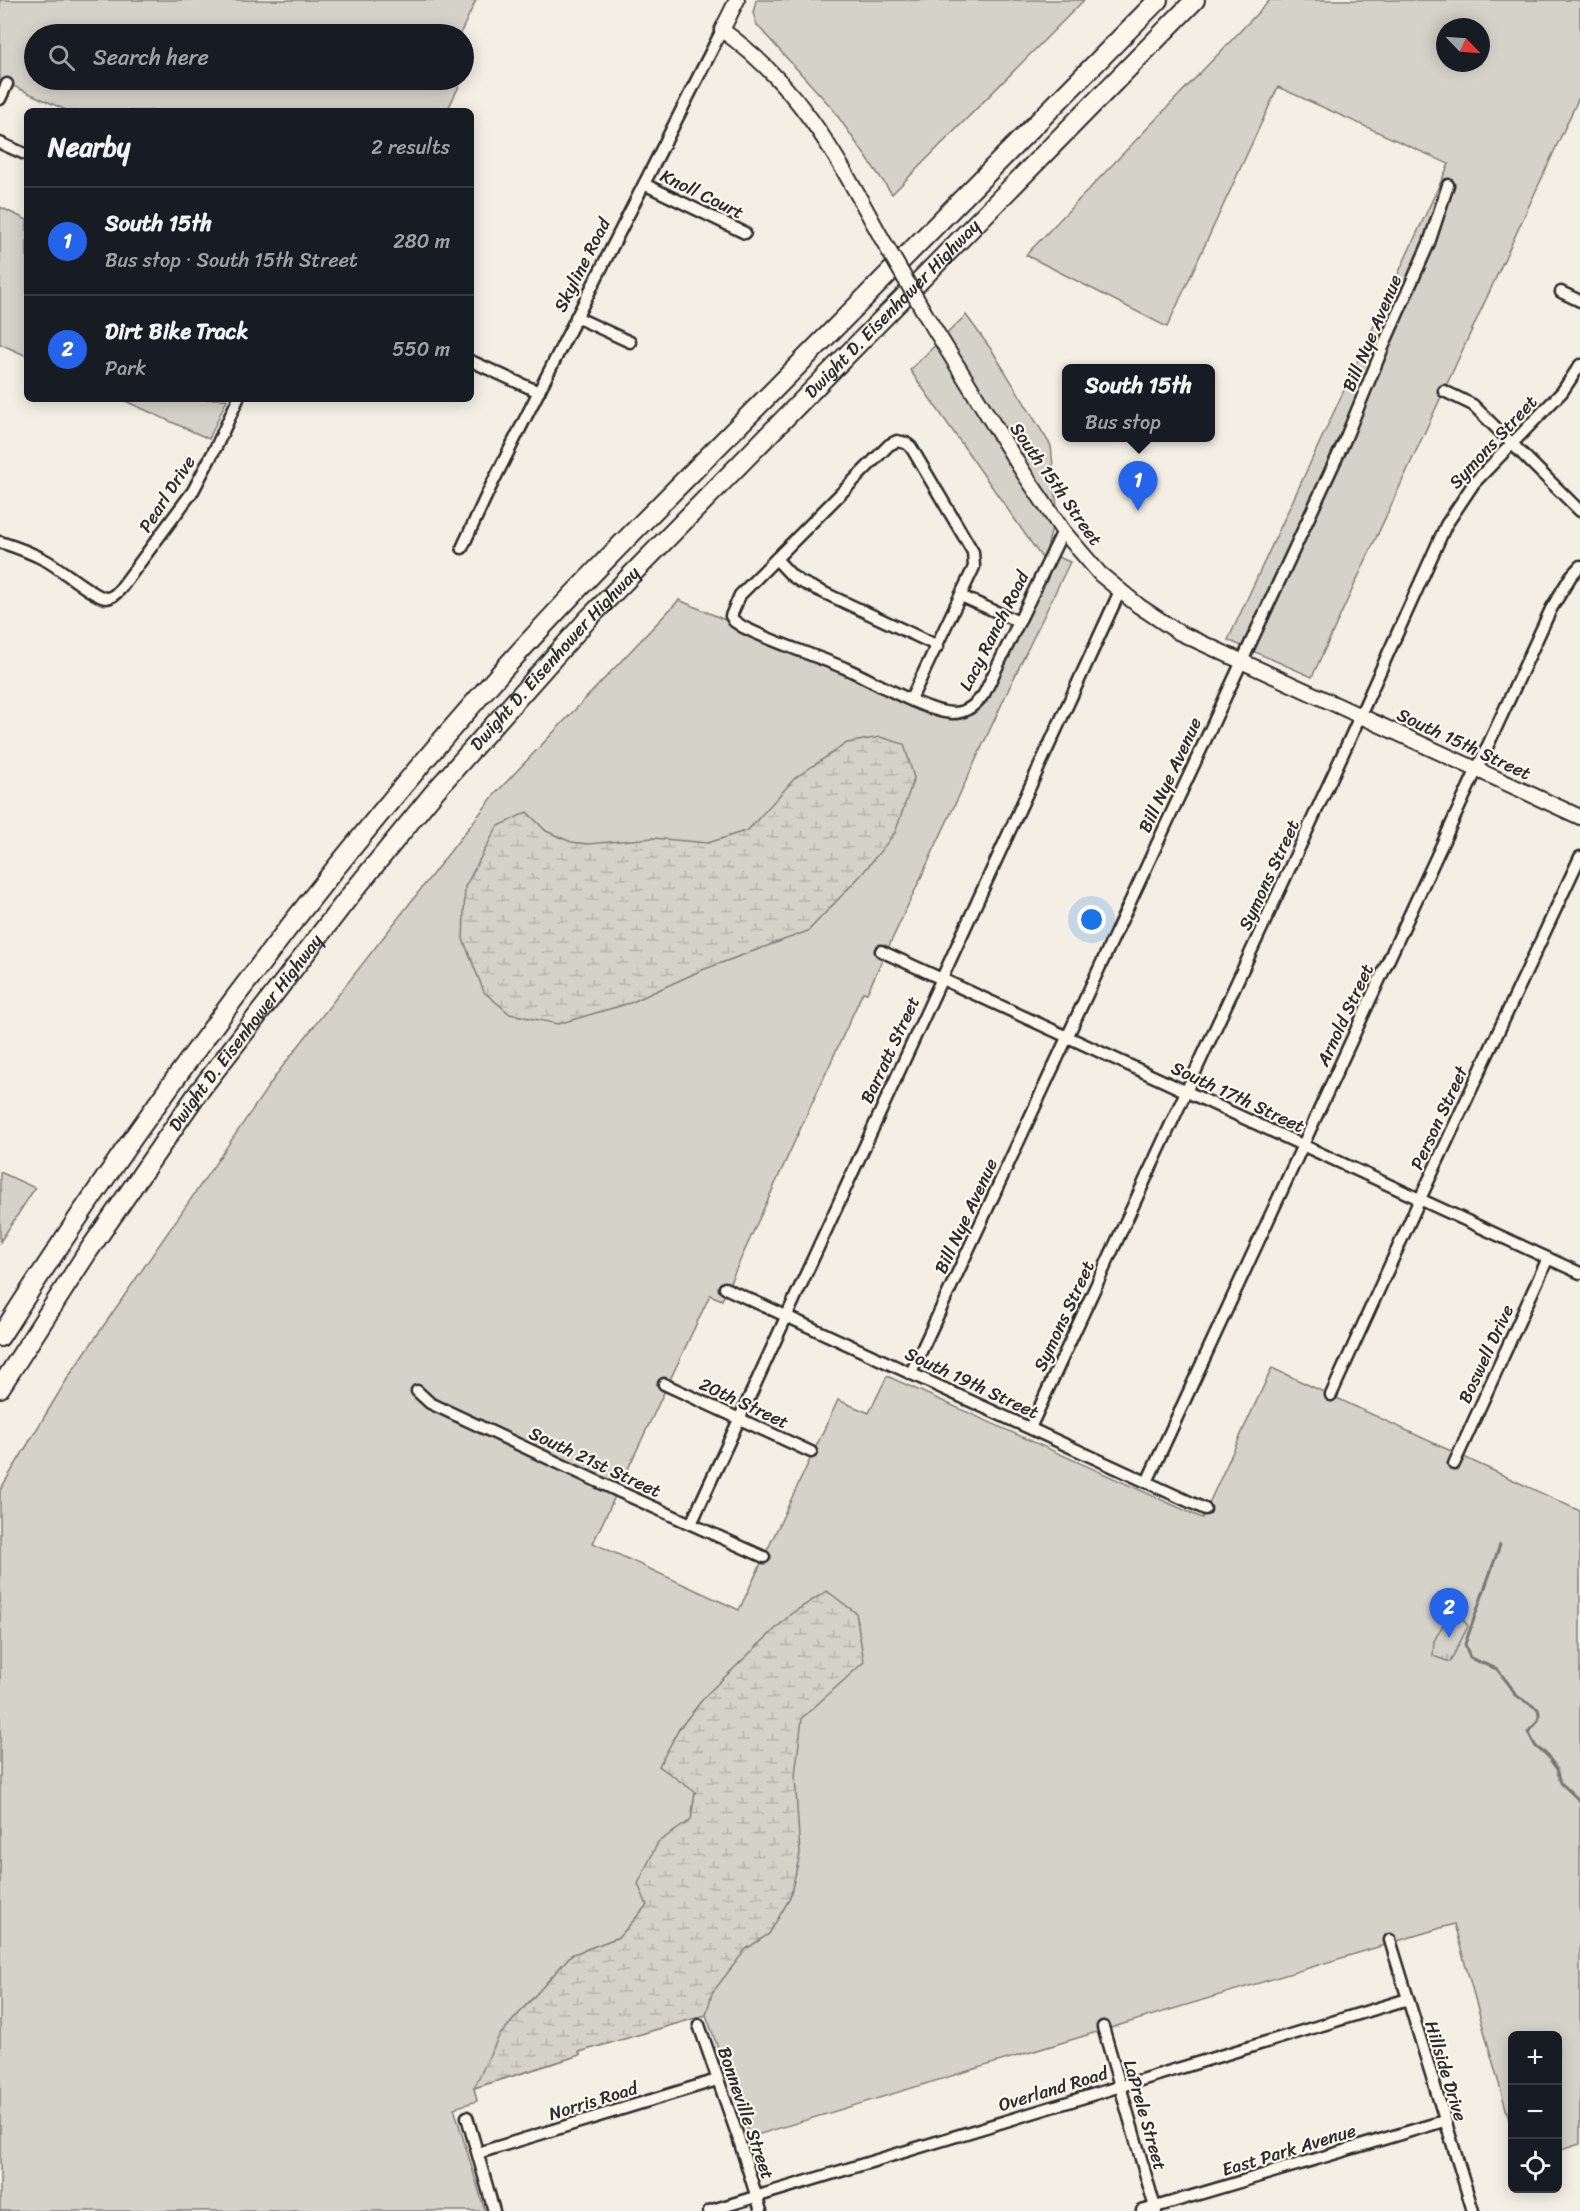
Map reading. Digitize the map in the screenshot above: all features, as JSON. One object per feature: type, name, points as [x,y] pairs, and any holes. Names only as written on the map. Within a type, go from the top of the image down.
[{"type":"highway","name":"Dwight D. Eisenhower Highway","points":[[0,1337],[54,1253],[173,1081],[273,947],[481,696],[584,582],[1158,0]]},
{"type":"highway","name":"Dwight D. Eisenhower Highway","points":[[0,1388],[87,1253],[197,1094],[352,892],[436,790],[588,619],[1195,0]]},
{"type":"main road","name":"Skyline Road","points":[[722,30],[736,0]]},
{"type":"main road","name":"South 15th Street","points":[[722,30],[762,61],[796,98],[836,155],[927,317],[1023,472],[1063,531],[1100,574],[1178,632],[1580,817]]},
{"type":"street","name":"Skyline Road","points":[[462,548],[722,30]]},
{"type":"street","points":[[0,99],[8,84]]},
{"type":"street","points":[[0,143],[24,154]]},
{"type":"street","name":"Knoll Court","points":[[644,184],[745,233]]},
{"type":"street","name":"Bill Nye Avenue","points":[[911,1373],[1344,442],[1429,243],[1448,185]]},
{"type":"street","points":[[1561,292],[1580,301]]},
{"type":"street","points":[[576,317],[630,342]]},
{"type":"street","points":[[474,362],[539,392]]},
{"type":"street","name":"Symons Street","points":[[1030,1428],[1187,1092],[1446,525],[1474,483],[1562,392],[1580,365]]},
{"type":"street","points":[[1444,391],[1473,405],[1580,511]]},
{"type":"street","name":"Pearl Drive","points":[[0,542],[32,553],[97,596],[104,599],[110,598],[121,588],[193,491],[237,402]]},
{"type":"street","points":[[911,699],[938,646],[974,567],[973,552],[911,447],[902,441],[897,441],[889,446],[776,559],[801,582],[938,646]]},
{"type":"street","name":"Lacy Ranch Road","points":[[776,559],[740,595],[731,616],[734,621],[743,627],[911,699],[947,713],[957,713],[967,710],[984,694],[1063,531]]},
{"type":"street","name":"Arnold Street","points":[[1147,1482],[1551,609],[1571,576],[1580,566]]},
{"type":"street","name":"Barratt Street","points":[[691,1524],[1120,591]]},
{"type":"street","points":[[961,596],[1019,622]]},
{"type":"street","name":"Person Street","points":[[1331,1395],[1580,857]]},
{"type":"street","name":"South 17th Street","points":[[881,951],[1580,1273]]},
{"type":"street","name":"Boswell Drive","points":[[1454,1464],[1548,1258]]},
{"type":"street","name":"South 19th Street","points":[[725,1287],[1205,1509]]},
{"type":"street","name":"20th Street","points":[[664,1384],[811,1452]]},
{"type":"street","name":"South 21st Street","points":[[417,1391],[430,1403],[764,1557]]},
{"type":"street","name":"Hillside Drive","points":[[1390,1940],[1473,2211]]},
{"type":"street","name":"Overland Road","points":[[709,2211],[1408,1999]]},
{"type":"street","name":"Bonneville Street","points":[[699,2025],[761,2211]]},
{"type":"street","name":"LaPrele Street","points":[[1103,2028],[1155,2209]]},
{"type":"street","name":"Norris Road","points":[[478,2153],[717,2080]]},
{"type":"street","points":[[467,2117],[494,2211]]},
{"type":"street","name":"East Park Avenue","points":[[1142,2211],[1444,2121]]},
{"type":"green space","points":[[0,0],[476,0],[465,24],[24,24],[24,90],[457,90],[448,108],[61,108],[0,80]]},
{"type":"green space","points":[[756,0],[1084,0],[892,194],[832,108],[757,25],[753,13]]},
{"type":"green space","points":[[1270,0],[1580,0],[1580,95],[1312,677],[1228,640],[1449,164],[1278,87],[1167,327],[1026,255]]},
{"type":"green space","points":[[0,207],[24,219],[24,355],[0,344]]},
{"type":"green space","points":[[966,315],[993,352],[1051,446],[1057,507],[1046,552],[1070,562],[867,993],[863,992],[722,1300],[710,1295],[593,1543],[739,1610],[838,1400],[869,1413],[887,1376],[1202,1518],[1272,1368],[1580,1511],[1580,2144],[1562,2150],[1562,2031],[1508,2031],[1508,2116],[1454,1924],[750,2137],[706,2015],[579,2052],[580,2055],[474,2088],[477,2101],[454,2108],[485,2211],[0,2211],[0,1490],[69,1376],[279,1071],[495,794],[679,600],[947,713],[976,703],[1044,561],[910,370]]},
{"type":"green space","points":[[128,402],[226,402],[209,439]]},
{"type":"green space","points":[[880,737],[904,744],[914,778],[895,833],[862,874],[808,931],[702,970],[630,1003],[558,1024],[510,1014],[484,992],[463,939],[465,887],[497,827],[527,812],[546,831],[571,842],[588,844],[653,838],[708,843],[748,830],[795,778],[847,743]]},
{"type":"green space","points":[[0,1172],[35,1188],[0,1242]]},
{"type":"green space","points":[[827,1591],[856,1613],[864,1662],[802,1718],[795,1776],[800,1854],[790,1898],[769,1934],[746,1949],[712,1993],[706,2015],[579,2052],[580,2055],[474,2088],[499,2036],[571,1955],[619,1937],[647,1905],[638,1884],[658,1842],[691,1820],[695,1792],[659,1766],[679,1729],[707,1694],[792,1613]]},
{"type":"green space","points":[[1449,1614],[1462,1618],[1468,1626],[1450,1662],[1433,1656],[1434,1641]]},
{"type":"waterway","points":[[1500,1545],[1465,1644],[1470,1658],[1497,1669],[1515,1695],[1538,1709],[1538,1720],[1528,1732],[1536,1747],[1546,1754],[1557,1769],[1561,1783],[1580,1801]]},
{"type":"place","name":"South 15th","points":[[1138,511]]},
{"type":"place","name":"Dirt Bike Track","points":[[1449,1638]]}]
